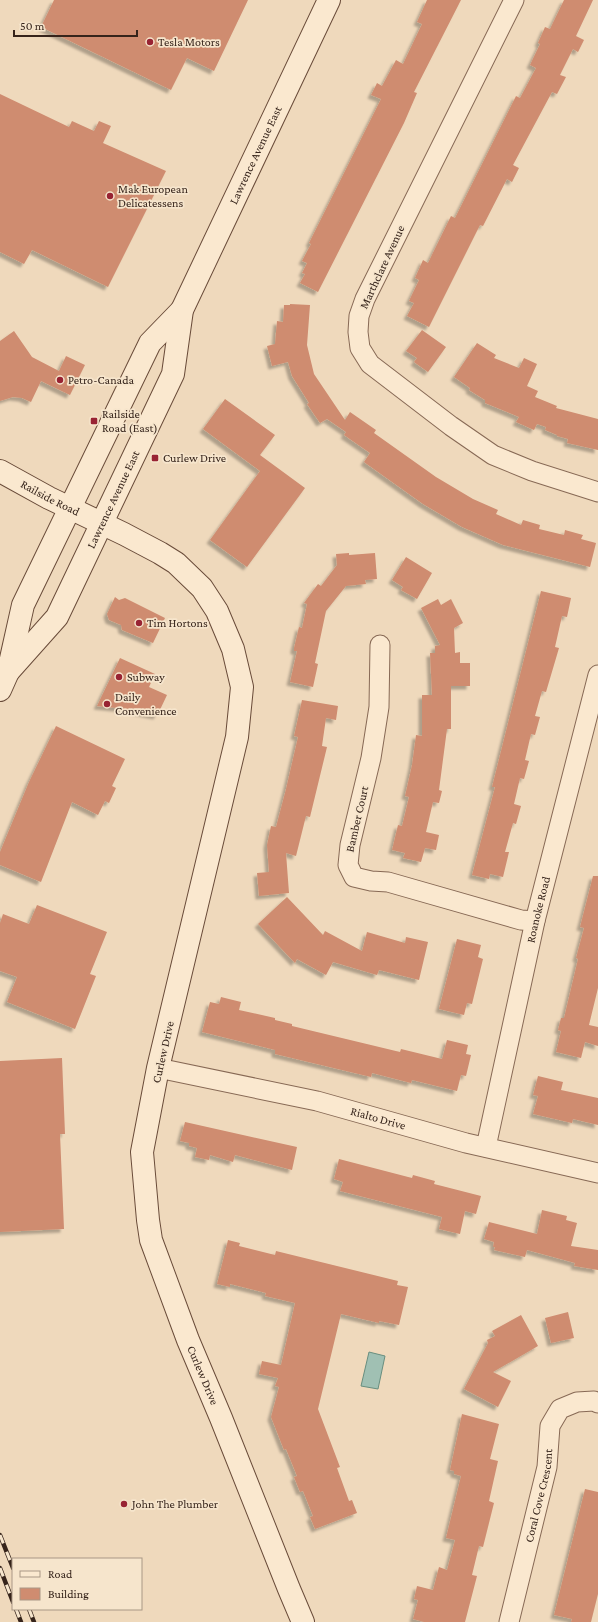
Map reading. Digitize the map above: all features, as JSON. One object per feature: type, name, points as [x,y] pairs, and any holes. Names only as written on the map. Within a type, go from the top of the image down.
[{"type":"street","name":"Lawrence Avenue East","points":[[4,681],[56,617],[102,523],[173,374],[182,310],[329,0]]},
{"type":"street","name":"Marthclare Avenue","points":[[514,0],[364,299],[359,316],[358,327],[360,348],[370,364],[451,426],[493,455],[532,471],[598,492]]},
{"type":"street","name":"Lawrence Avenue East","points":[[4,681],[23,605],[150,342],[182,310]]},
{"type":"street","name":"Railside Road","points":[[0,471],[102,523]]},
{"type":"street","name":"Curlew Drive","points":[[102,523],[176,563],[202,588],[217,611],[233,649],[242,687],[237,737],[158,1068],[142,1152],[148,1220],[152,1240],[188,1340],[221,1418],[288,1589],[303,1622]]},
{"type":"street","name":"Bamber Court","points":[[380,645],[379,707],[371,758],[348,859],[348,865],[354,877],[371,881],[388,882],[521,920],[535,921]]},
{"type":"street","name":"Roanoke Road","points":[[486,1147],[535,921],[598,675]]},
{"type":"street","name":"Rialto Drive","points":[[158,1068],[317,1101],[486,1147],[598,1173]]},
{"type":"street","name":"Coral Cove Crescent","points":[[509,1622],[547,1467],[550,1426],[560,1409],[576,1402],[594,1401],[598,1403]]},
{"type":"shaded area","points":[[369,1352],[385,1356],[378,1389],[361,1386]]},
{"type":"building","name":"Tesla Motors","points":[[54,0],[248,0],[214,71],[187,58],[171,90],[41,27]]},
{"type":"building","points":[[427,0],[461,0],[414,92],[417,93],[404,123],[318,292],[300,283],[305,274],[302,273],[307,263],[302,261],[311,244],[309,243],[381,99],[371,95],[377,83],[382,86],[396,60],[403,64],[422,24],[417,22]]},
{"type":"building","points":[[564,0],[593,0],[576,36],[584,40],[578,52],[573,49],[560,75],[566,77],[557,94],[552,92],[513,165],[519,168],[512,182],[507,179],[483,226],[480,225],[429,327],[407,316],[414,303],[409,301],[419,280],[415,278],[423,260],[428,263],[451,216],[455,218],[516,96],[520,98],[536,68],[530,65],[540,44],[538,43],[545,27],[550,29]]},
{"type":"building","points":[[0,94],[69,127],[72,121],[94,131],[99,121],[111,126],[103,143],[166,171],[108,287],[32,250],[24,264],[0,252]]},
{"type":"building","points":[[284,305],[310,305],[307,345],[314,374],[345,420],[350,412],[376,430],[374,433],[436,477],[473,499],[498,510],[496,514],[521,525],[523,520],[540,525],[539,529],[564,535],[565,530],[583,535],[581,539],[596,543],[590,567],[503,545],[462,527],[423,504],[364,462],[370,453],[344,435],[346,432],[327,419],[320,423],[307,404],[309,403],[292,376],[288,362],[272,366],[267,346],[275,344],[277,321],[283,322]]},
{"type":"building","points":[[422,330],[446,347],[428,372],[414,362],[417,358],[406,351]]},
{"type":"building","points":[[14,331],[32,357],[59,371],[66,356],[85,365],[70,395],[41,381],[31,402],[22,398],[13,397],[0,401],[0,341]]},
{"type":"building","points":[[477,343],[496,355],[494,358],[519,368],[524,358],[537,364],[527,386],[538,391],[535,397],[557,406],[556,408],[598,419],[598,450],[567,443],[568,439],[557,436],[545,430],[546,427],[537,424],[534,430],[516,422],[519,417],[485,403],[485,400],[469,390],[470,388],[454,377]]},
{"type":"building","points":[[225,399],[275,435],[260,455],[305,488],[247,567],[210,540],[260,471],[203,429]]},
{"type":"building","points":[[349,553],[349,555],[375,553],[377,579],[365,580],[366,584],[346,586],[326,611],[315,663],[318,664],[313,687],[290,682],[297,651],[294,651],[294,648],[299,627],[302,628],[307,604],[304,603],[318,584],[321,586],[337,565],[336,554]]},
{"type":"building","points":[[406,557],[432,573],[417,599],[401,590],[403,587],[392,580]]},
{"type":"building","points":[[541,591],[571,598],[567,617],[562,616],[555,647],[559,648],[546,692],[542,691],[535,716],[540,717],[535,735],[531,734],[525,760],[529,761],[524,779],[520,778],[514,804],[521,806],[516,824],[513,823],[505,852],[509,852],[503,877],[490,874],[489,879],[472,875],[495,787],[492,787]]},
{"type":"building","name":"Tim Hortons","points":[[115,597],[119,600],[125,598],[165,618],[153,643],[122,630],[121,625],[109,620],[107,614]]},
{"type":"building","points":[[438,599],[441,605],[451,599],[463,623],[454,628],[455,653],[460,652],[460,663],[470,663],[470,686],[451,686],[451,729],[447,729],[439,790],[442,791],[439,803],[433,802],[426,832],[439,835],[436,850],[425,848],[421,862],[403,858],[405,853],[392,850],[398,825],[402,826],[409,797],[405,796],[412,765],[416,735],[422,736],[422,695],[432,695],[430,653],[435,653],[435,646],[440,645],[421,608]]},
{"type":"building","points":[[120,658],[155,674],[149,687],[167,695],[157,716],[117,708],[97,706]]},
{"type":"building","points":[[302,700],[338,706],[336,720],[326,718],[322,746],[327,747],[310,817],[306,816],[296,856],[286,853],[289,893],[259,896],[257,873],[269,872],[267,845],[271,826],[276,827],[286,789],[298,737],[294,736]]},
{"type":"building","points":[[56,726],[125,759],[112,786],[116,788],[109,803],[105,801],[98,815],[72,802],[41,882],[0,865],[0,852],[29,782]]},
{"type":"building","points":[[593,876],[598,876],[598,988],[589,1025],[598,1027],[598,1046],[585,1042],[581,1058],[556,1052],[561,1031],[558,1030],[561,1018],[564,1018],[578,959],[576,958],[584,928],[580,927]]},
{"type":"building","points":[[287,897],[323,935],[325,931],[362,951],[367,932],[405,943],[406,937],[428,942],[419,980],[379,970],[377,975],[333,962],[326,975],[297,959],[295,963],[258,924]]},
{"type":"building","points":[[37,905],[107,932],[90,974],[96,976],[75,1029],[7,1002],[17,977],[0,971],[0,923],[3,914],[29,924]]},
{"type":"building","points":[[457,939],[481,945],[478,957],[483,959],[472,1004],[467,1003],[464,1015],[439,1009]]},
{"type":"building","points":[[221,997],[241,1002],[239,1010],[275,1018],[275,1020],[292,1024],[292,1026],[400,1052],[401,1049],[442,1059],[447,1040],[468,1045],[466,1054],[471,1055],[466,1076],[461,1075],[457,1091],[412,1080],[411,1083],[372,1073],[371,1077],[275,1054],[275,1050],[202,1032],[210,1002],[219,1004]]},
{"type":"building","points":[[62,1058],[65,1134],[60,1134],[64,1229],[0,1232],[0,1061]]},
{"type":"building","points":[[538,1076],[563,1082],[561,1090],[598,1098],[598,1125],[573,1119],[572,1123],[533,1114],[538,1096],[533,1095]]},
{"type":"building","points":[[185,1122],[297,1147],[292,1170],[235,1155],[233,1162],[210,1155],[209,1160],[195,1157],[197,1148],[189,1146],[189,1143],[180,1141]]},
{"type":"building","points":[[339,1159],[412,1178],[413,1175],[435,1181],[434,1184],[481,1196],[476,1214],[465,1211],[460,1234],[439,1229],[442,1217],[340,1191],[343,1182],[334,1179]]},
{"type":"building","points":[[542,1210],[567,1216],[566,1220],[577,1223],[571,1246],[598,1250],[598,1270],[574,1266],[575,1263],[527,1250],[525,1257],[494,1250],[494,1242],[484,1239],[489,1222],[537,1234]]},
{"type":"building","points":[[228,1240],[240,1243],[239,1246],[275,1255],[276,1251],[398,1281],[397,1285],[408,1287],[399,1325],[379,1321],[379,1323],[341,1314],[318,1409],[340,1467],[337,1468],[349,1501],[352,1500],[357,1513],[315,1529],[310,1517],[313,1516],[303,1491],[300,1492],[294,1477],[297,1476],[286,1449],[284,1450],[271,1417],[279,1387],[275,1386],[278,1378],[259,1374],[262,1361],[281,1365],[295,1303],[265,1296],[266,1293],[230,1284],[230,1287],[217,1284]]},
{"type":"building","points":[[568,1312],[574,1338],[551,1343],[545,1318]]},
{"type":"building","points":[[521,1315],[538,1346],[493,1372],[511,1381],[498,1407],[464,1389],[488,1343],[487,1340],[495,1336],[492,1331]]},
{"type":"building","points":[[462,1414],[499,1424],[490,1459],[498,1461],[489,1501],[494,1503],[483,1547],[479,1546],[472,1575],[477,1576],[465,1622],[424,1622],[413,1619],[418,1600],[414,1599],[417,1586],[433,1590],[439,1567],[447,1570],[455,1540],[446,1538],[461,1476],[454,1474],[454,1471],[450,1470]]},
{"type":"building","points":[[585,1489],[598,1492],[598,1594],[591,1622],[571,1622],[572,1619],[554,1615]]},
{"type":"railway","points":[[0,1535],[12,1565]]},
{"type":"railway","points":[[0,1568],[12,1599]]},
{"type":"railway","points":[[16,1610],[21,1622]]},
{"type":"railway","points":[[29,1610],[34,1622]]},
{"type":"place","name":"Tesla Motors","points":[[150,42]]},
{"type":"place","name":"Mak European Delicatessens","points":[[110,196]]},
{"type":"place","name":"Petro-Canada","points":[[60,380]]},
{"type":"place","name":"Railside Road (East)","points":[[94,421]]},
{"type":"place","name":"Curlew Drive","points":[[155,458]]},
{"type":"place","name":"Tim Hortons","points":[[139,623]]},
{"type":"place","name":"Subway","points":[[119,677]]},
{"type":"place","name":"Daily Convenience","points":[[107,704]]},
{"type":"place","name":"John The Plumber","points":[[124,1504]]}]
